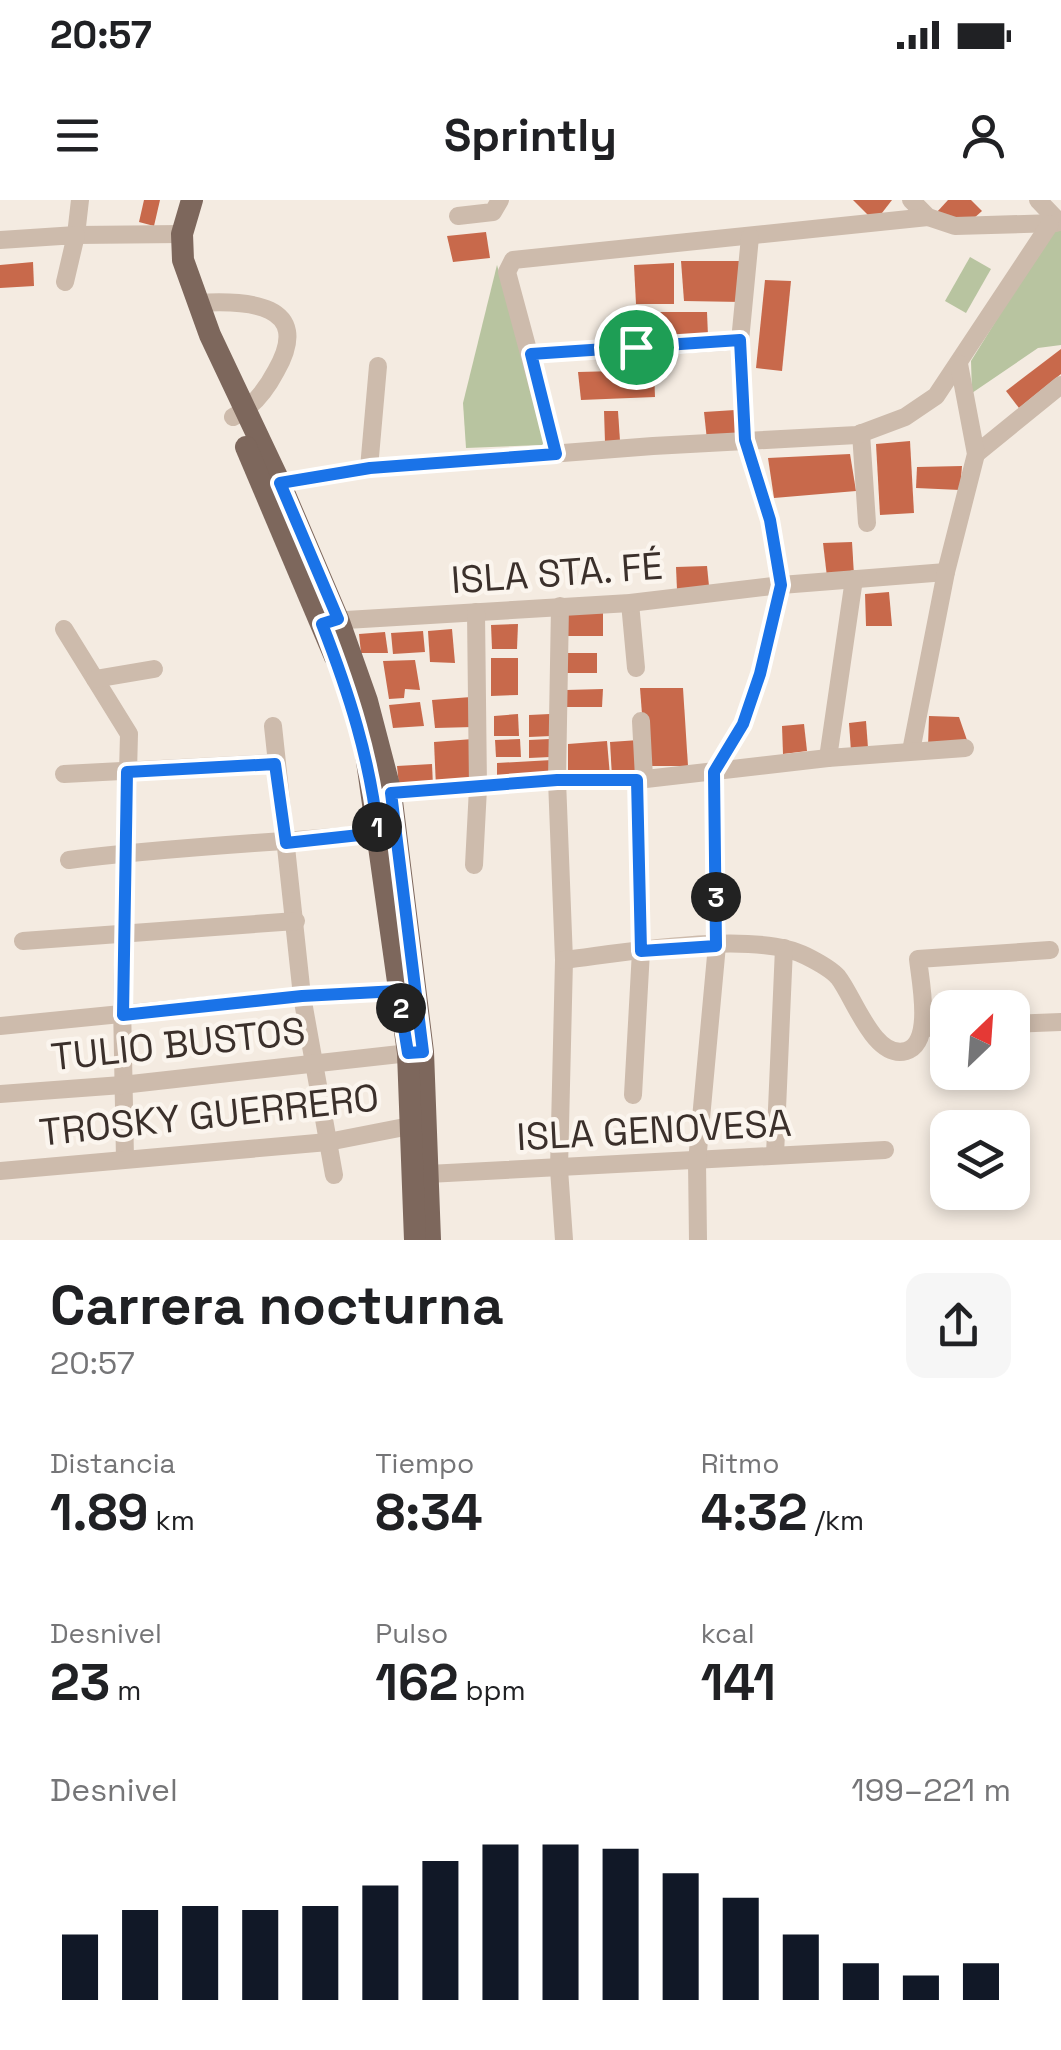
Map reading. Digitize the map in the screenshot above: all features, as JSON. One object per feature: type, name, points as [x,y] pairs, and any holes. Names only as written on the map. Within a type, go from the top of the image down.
[{"type":"main road","points":[[176,200],[172,271],[367,701],[382,794],[398,991],[416,1052]]},
{"type":"main road","points":[[192,200],[175,234],[182,260],[239,414],[280,483],[330,621]]},
{"type":"main road","points":[[386,832],[416,1052],[417,1239]]},
{"type":"main road","points":[[417,1239],[428,1174],[418,1124]]},
{"type":"street","points":[[65,282],[80,200]]},
{"type":"street","points":[[458,216],[493,212],[500,200]]},
{"type":"street","points":[[911,200],[928,218]]},
{"type":"street","points":[[1038,200],[1057,223]]},
{"type":"street","points":[[556,454],[507,272],[513,260],[928,218],[955,226],[1057,223]]},
{"type":"street","points":[[280,483],[370,468],[804,438],[861,433],[886,426],[936,396],[1057,223]]},
{"type":"street","points":[[0,240],[175,234]]},
{"type":"street","points":[[698,1240],[696,1162],[716,946],[714,772],[743,724],[760,674],[781,585],[770,520],[745,440],[740,340],[750,237]]},
{"type":"street","points":[[198,303],[251,302],[281,319],[289,334],[286,355],[272,379],[239,414]]},
{"type":"street","points":[[531,354],[740,340]]},
{"type":"street","points":[[911,751],[946,572],[976,454],[959,364]]},
{"type":"street","points":[[370,468],[378,366]]},
{"type":"street","points":[[976,454],[1061,385]]},
{"type":"street","points":[[861,433],[867,523]]},
{"type":"street","name":"ISLA STA. FÉ","points":[[330,621],[630,603],[781,585],[946,572]]},
{"type":"street","points":[[828,758],[854,578]]},
{"type":"street","points":[[630,603],[636,668]]},
{"type":"street","points":[[560,606],[557,780],[564,960],[559,1169],[564,1240]]},
{"type":"street","points":[[474,865],[478,788],[476,612]]},
{"type":"street","points":[[64,629],[129,734],[122,1085],[125,1159]]},
{"type":"street","points":[[94,678],[154,669]]},
{"type":"street","points":[[633,1095],[641,951],[641,721]]},
{"type":"street","points":[[272,726],[302,996],[334,1175]]},
{"type":"street","points":[[382,794],[557,780],[640,779],[828,758],[965,748]]},
{"type":"street","points":[[64,774],[275,764]]},
{"type":"street","points":[[69,860],[386,832]]},
{"type":"street","points":[[23,941],[296,921]]},
{"type":"street","points":[[564,960],[716,946],[784,948],[803,954],[836,974],[876,1039],[889,1050],[906,1051],[918,1042],[924,1028],[918,959],[1050,950]]},
{"type":"street","points":[[775,1155],[784,948]]},
{"type":"street","points":[[0,1026],[302,996],[398,991]]},
{"type":"street","points":[[1030,1023],[1061,1022]]},
{"type":"street","points":[[924,1028],[930,1028]]},
{"type":"street","name":"TULIO BUSTOS","points":[[0,1094],[122,1085],[416,1052]]},
{"type":"street","name":"TROSKY GUERRERO","points":[[0,1171],[328,1142],[418,1124]]},
{"type":"street","name":"ISLA GENOVESA","points":[[428,1174],[885,1150]]},
{"type":"green space","points":[[1061,225],[1061,345],[1038,348],[972,393],[971,361],[1051,232]]},
{"type":"green space","points":[[970,257],[991,269],[966,313],[945,301]]},
{"type":"green space","points":[[497,265],[546,439],[542,445],[466,448],[463,403]]},
{"type":"building","points":[[144,200],[160,200],[154,226],[139,222]]},
{"type":"building","points":[[853,200],[892,200],[875,222]]},
{"type":"building","points":[[948,200],[971,200],[982,211],[973,219],[946,220],[937,212]]},
{"type":"building","points":[[486,232],[490,258],[453,262],[447,236]]},
{"type":"building","points":[[681,261],[741,261],[742,302],[684,301]]},
{"type":"building","points":[[33,262],[34,286],[0,288],[0,265]]},
{"type":"building","points":[[674,263],[674,304],[636,304],[634,265]]},
{"type":"building","points":[[765,280],[791,281],[782,371],[756,368]]},
{"type":"building","points":[[653,312],[707,312],[708,336],[655,342]]},
{"type":"building","points":[[1061,349],[1061,374],[1019,408],[1006,391]]},
{"type":"building","points":[[654,370],[655,397],[581,400],[578,372]]},
{"type":"building","points":[[735,410],[738,437],[707,440],[704,412]]},
{"type":"building","points":[[604,411],[618,411],[620,441],[605,443]]},
{"type":"building","points":[[910,441],[914,513],[880,515],[876,444]]},
{"type":"building","points":[[850,454],[856,491],[774,498],[768,458]]},
{"type":"building","points":[[962,466],[960,490],[916,488],[917,467]]},
{"type":"building","points":[[852,542],[854,575],[827,577],[823,543]]},
{"type":"building","points":[[707,566],[709,586],[677,590],[676,567]]},
{"type":"building","points":[[889,592],[892,626],[866,626],[865,594]]},
{"type":"building","points":[[603,611],[603,636],[564,636],[564,612]]},
{"type":"building","points":[[518,624],[517,649],[492,649],[491,625]]},
{"type":"building","points":[[452,629],[455,663],[430,662],[428,631]]},
{"type":"building","points":[[423,631],[425,652],[393,654],[391,633]]},
{"type":"building","points":[[385,632],[388,653],[361,653],[359,634]]},
{"type":"building","points":[[565,653],[597,653],[597,673],[565,673]]},
{"type":"building","points":[[491,658],[518,658],[518,695],[491,696]]},
{"type":"building","points":[[415,660],[420,690],[405,689],[404,698],[389,699],[383,661]]},
{"type":"building","points":[[640,688],[683,688],[688,766],[646,766]]},
{"type":"building","points":[[603,689],[602,707],[565,707],[566,690]]},
{"type":"building","points":[[471,697],[473,727],[435,728],[432,700]]},
{"type":"building","points":[[420,702],[424,726],[393,728],[389,705]]},
{"type":"building","points":[[518,714],[519,736],[494,736],[494,716]]},
{"type":"building","points":[[550,714],[551,736],[529,737],[529,715]]},
{"type":"building","points":[[929,716],[959,717],[968,743],[928,747]]},
{"type":"building","points":[[866,721],[868,748],[851,751],[849,723]]},
{"type":"building","points":[[804,724],[807,751],[783,754],[782,726]]},
{"type":"building","points":[[473,739],[473,783],[436,787],[434,742]]},
{"type":"building","points":[[520,739],[521,757],[496,757],[495,740]]},
{"type":"building","points":[[550,739],[550,757],[529,758],[529,740]]},
{"type":"building","points":[[639,740],[640,775],[612,777],[610,742]]},
{"type":"building","points":[[607,741],[610,776],[568,777],[568,744]]},
{"type":"building","points":[[552,760],[554,777],[497,782],[497,763]]},
{"type":"building","points":[[432,764],[433,786],[399,786],[397,766]]},
{"type":"route","points":[[740,340],[745,440],[770,520],[781,585],[760,674],[743,724],[714,772],[716,946],[641,951],[637,780],[557,780],[391,793],[423,1052],[408,1053],[398,991],[302,996],[123,1015],[127,772],[275,764],[286,843],[378,833],[372,783],[356,713],[322,624],[338,619],[280,483],[370,468],[556,454],[531,354],[636,347],[740,340]]}]
